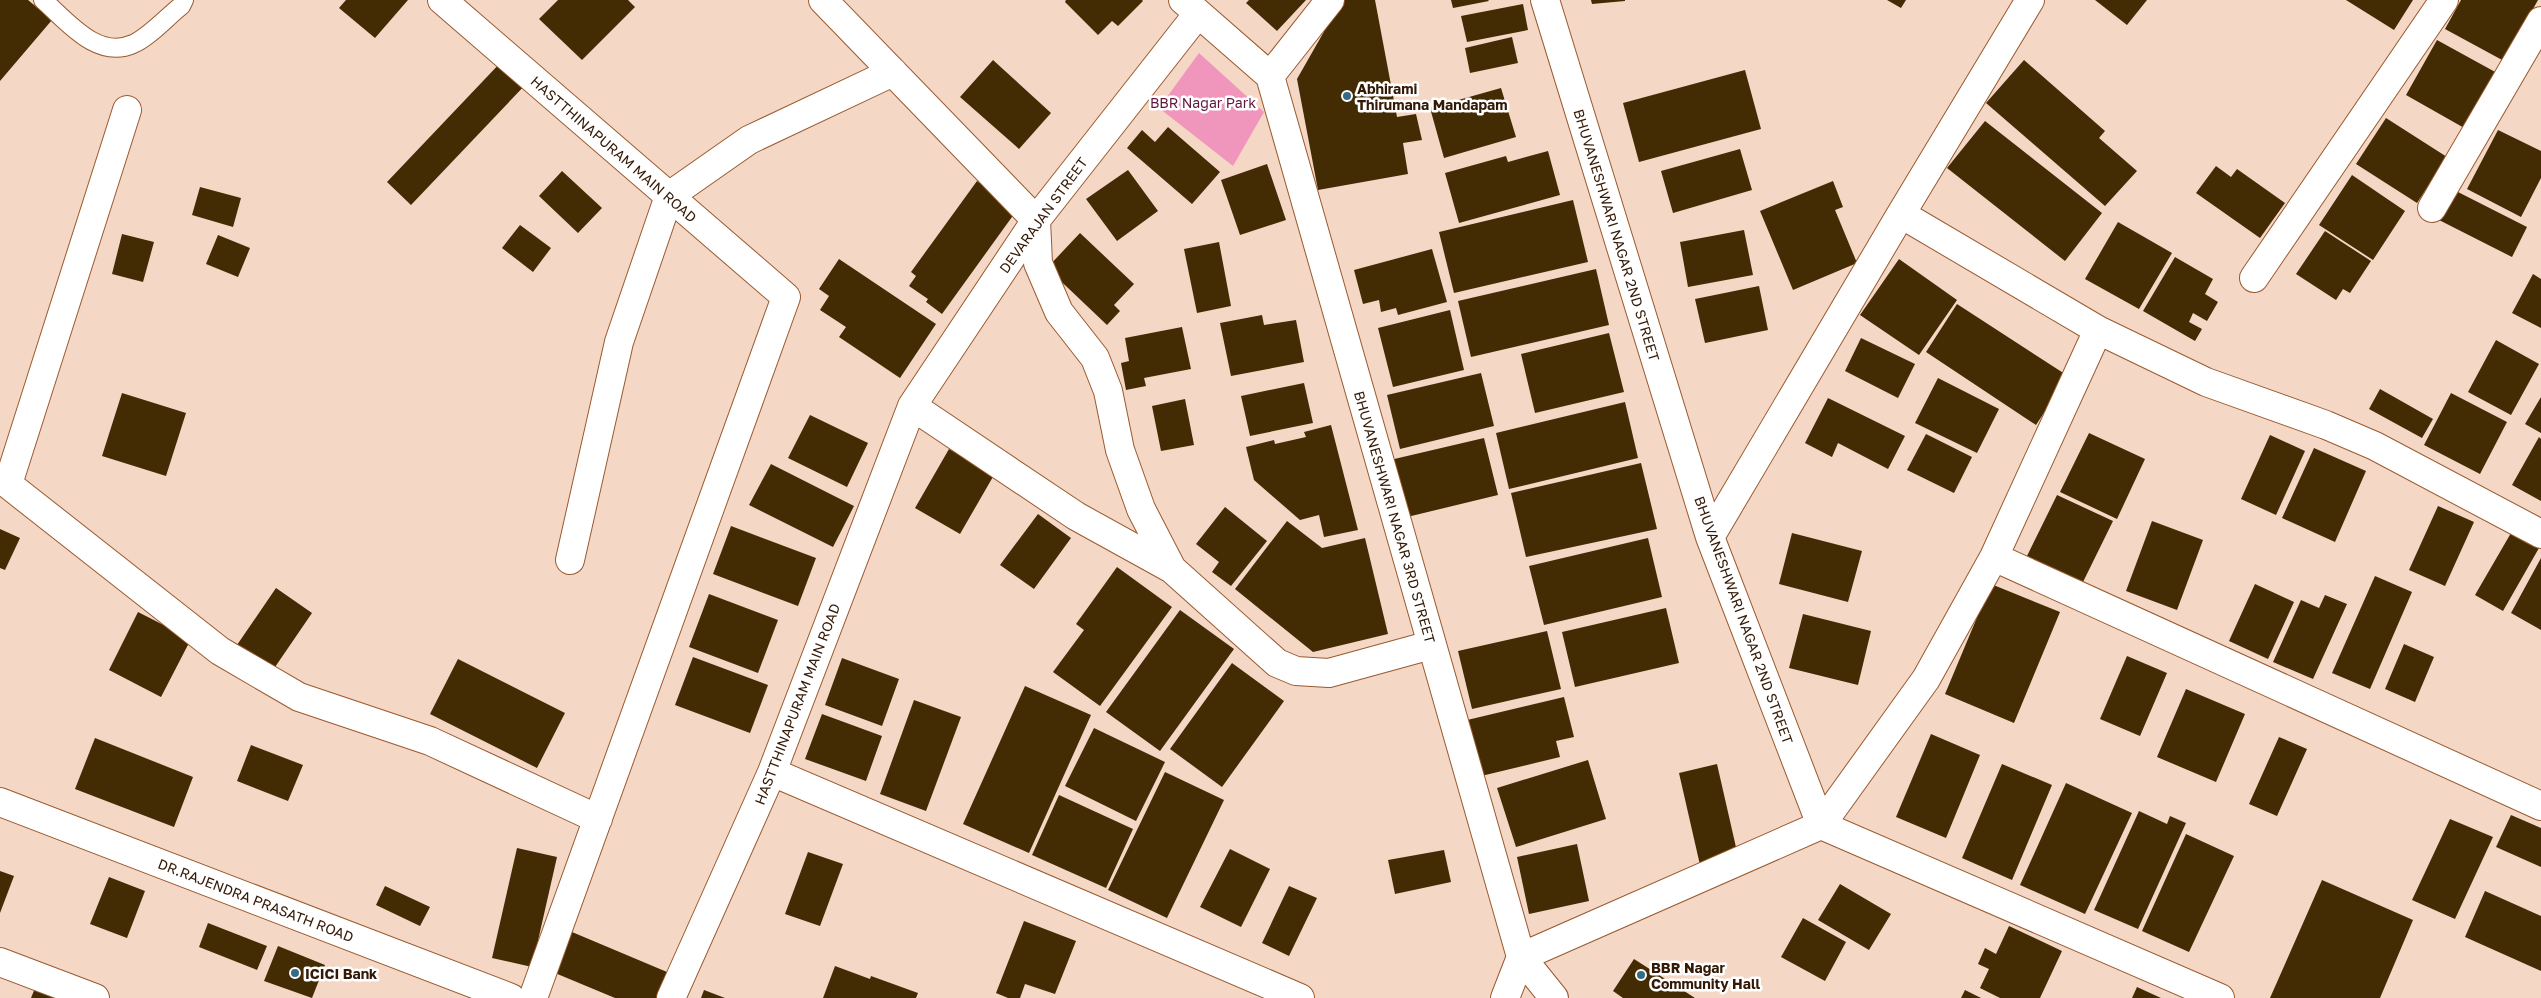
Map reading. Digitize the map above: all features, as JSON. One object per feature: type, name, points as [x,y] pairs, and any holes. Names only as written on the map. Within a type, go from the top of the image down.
[{"type":"street","name":"HASTTHINAPURAM MAIN ROAD","points":[[442,0],[786,297],[598,819]]},
{"type":"street","points":[[823,0],[1036,220],[1038,263],[1059,312],[1095,358],[1108,391],[1120,450],[1141,509],[1172,569]]},
{"type":"street","points":[[1188,15],[1270,76],[1330,0]]},
{"type":"street","name":"BHUVANESHWARI NAGAR 2ND STREET","points":[[1545,0],[1710,537],[1821,825]]},
{"type":"street","points":[[1710,537],[2030,0]]},
{"type":"street","points":[[2254,278],[2444,0]]},
{"type":"street","name":"DEVARAJAN STREET","points":[[912,406],[1036,220],[1188,15]]},
{"type":"street","points":[[2432,208],[2541,21]]},
{"type":"street","points":[[570,560],[618,342],[669,196],[749,140],[893,72]]},
{"type":"street","name":"BHUVANESHWARI NAGAR 3RD STREET","points":[[1270,76],[1521,957]]},
{"type":"street","points":[[127,110],[4,481],[220,651],[299,697],[430,741],[598,819],[532,998]]},
{"type":"street","points":[[1901,214],[2098,330],[2206,382],[2326,425],[2375,446],[2541,534]]},
{"type":"street","points":[[1505,998],[1521,957],[1821,825],[1926,679],[1994,557],[2098,330]]},
{"type":"street","name":"HASTTHINAPURAM MAIN ROAD","points":[[671,998],[772,772],[912,406]]},
{"type":"street","points":[[912,406],[1076,516],[1172,569],[1277,663],[1296,671],[1330,673],[1431,645]]},
{"type":"street","points":[[1994,557],[2541,806]]},
{"type":"street","points":[[772,772],[1300,998]]},
{"type":"street","name":"DR.RAJENDRA PRASATH ROAD","points":[[0,802],[511,998]]},
{"type":"street","points":[[1821,825],[2220,998]]},
{"type":"street","points":[[1521,957],[1554,998]]},
{"type":"street","points":[[0,962],[95,998]]},
{"type":"lane","points":[[43,0],[89,40],[115,49],[134,44],[181,6],[184,0]]},
{"type":"green space","name":"BBR Nagar Park","points":[[1199,53],[1264,112],[1233,166],[1159,108]]},
{"type":"building","points":[[0,0],[28,0],[52,20],[0,81]]},
{"type":"building","points":[[346,0],[408,0],[375,38],[339,8]]},
{"type":"building","points":[[558,0],[628,0],[635,7],[582,60],[539,19]]},
{"type":"building","points":[[1066,0],[1143,1],[1118,26],[1112,21],[1098,35],[1065,2]]},
{"type":"building","points":[[1249,0],[1306,0],[1277,31],[1246,3]]},
{"type":"building","name":"Abhirami Thirumana Mandapam","points":[[1342,0],[1375,0],[1397,117],[1416,114],[1422,140],[1403,143],[1408,174],[1318,190],[1297,79]]},
{"type":"building","points":[[1451,0],[1488,0],[1489,1],[1453,8]]},
{"type":"building","points":[[1591,0],[1625,0],[1625,1],[1592,4]]},
{"type":"building","points":[[1887,0],[1906,0],[1901,8]]},
{"type":"building","points":[[2095,0],[2147,0],[2127,25]]},
{"type":"building","points":[[2346,0],[2413,0],[2394,30]]},
{"type":"building","points":[[2461,0],[2538,0],[2504,61],[2445,29]]},
{"type":"building","points":[[1523,4],[1528,30],[1467,42],[1461,16]]},
{"type":"building","points":[[1512,37],[1518,63],[1470,73],[1465,48]]},
{"type":"building","points":[[2437,40],[2497,73],[2466,129],[2406,95]]},
{"type":"building","points":[[503,60],[527,83],[411,205],[387,182]]},
{"type":"building","points":[[993,60],[1051,113],[1019,149],[960,97]]},
{"type":"building","points":[[2024,60],[2105,131],[2099,138],[2137,171],[2105,206],[1986,103]]},
{"type":"building","points":[[1745,70],[1761,129],[1639,162],[1623,103]]},
{"type":"building","points":[[1501,88],[1516,137],[1444,158],[1430,108]]},
{"type":"building","points":[[2386,118],[2447,157],[2417,203],[2356,164]]},
{"type":"building","points":[[1985,121],[2102,213],[2065,261],[1947,168]]},
{"type":"building","points":[[1168,127],[1220,172],[1192,204],[1127,148],[1142,130],[1155,142]]},
{"type":"building","points":[[2498,130],[2541,151],[2541,178],[2521,217],[2467,189]]},
{"type":"building","points":[[1740,149],[1752,190],[1673,213],[1661,171]]},
{"type":"building","points":[[1548,151],[1560,195],[1459,223],[1445,173],[1506,156],[1508,162]]},
{"type":"building","points":[[1267,164],[1286,220],[1240,235],[1221,180]]},
{"type":"building","points":[[2216,166],[2231,177],[2237,169],[2285,203],[2260,238],[2196,193]]},
{"type":"building","points":[[1128,170],[1158,211],[1117,241],[1086,199]]},
{"type":"building","points":[[562,171],[602,208],[578,233],[539,196]]},
{"type":"building","points":[[2352,175],[2405,211],[2373,260],[2319,225]]},
{"type":"building","points":[[977,181],[1017,210],[942,314],[926,302],[928,299],[909,286],[916,276],[911,272]]},
{"type":"building","points":[[1833,181],[1843,207],[1835,210],[1857,263],[1793,290],[1760,211]]},
{"type":"building","points":[[200,187],[241,198],[233,227],[192,215]]},
{"type":"building","points":[[2454,190],[2527,227],[2512,257],[2439,220]]},
{"type":"building","points":[[1573,200],[1588,262],[1454,293],[1439,232]]},
{"type":"building","points":[[2118,222],[2172,253],[2139,309],[2085,279]]},
{"type":"building","points":[[520,225],[551,248],[533,272],[502,248]]},
{"type":"building","points":[[1744,230],[1753,275],[1688,287],[1680,242]]},
{"type":"building","points":[[2325,231],[2371,261],[2350,293],[2343,289],[2336,300],[2296,274]]},
{"type":"building","points":[[1080,233],[1134,284],[1114,305],[1120,311],[1107,325],[1047,268]]},
{"type":"building","points":[[122,234],[154,242],[143,282],[112,274]]},
{"type":"building","points":[[218,235],[250,248],[238,277],[206,264]]},
{"type":"building","points":[[1219,242],[1231,306],[1197,313],[1184,249]]},
{"type":"building","points":[[1432,249],[1447,302],[1398,315],[1396,308],[1381,312],[1379,300],[1363,304],[1354,270]]},
{"type":"building","points":[[2175,257],[2213,279],[2205,294],[2218,302],[2207,321],[2193,313],[2189,322],[2202,329],[2195,341],[2143,311]]},
{"type":"building","points":[[839,259],[936,324],[900,378],[839,337],[846,327],[820,310],[829,296],[819,289]]},
{"type":"building","points":[[1899,259],[1957,300],[1919,355],[1860,315]]},
{"type":"building","points":[[1596,269],[1609,325],[1471,357],[1458,301]]},
{"type":"building","points":[[2533,274],[2541,279],[2541,328],[2512,313]]},
{"type":"building","points":[[1759,286],[1768,330],[1705,343],[1695,299]]},
{"type":"building","points":[[1957,304],[2068,376],[2036,425],[1926,352]]},
{"type":"building","points":[[1450,310],[1464,370],[1393,387],[1378,328]]},
{"type":"building","points":[[1262,315],[1264,325],[1296,320],[1304,362],[1231,376],[1220,323]]},
{"type":"building","points":[[1182,327],[1191,369],[1144,378],[1146,386],[1126,390],[1121,363],[1129,361],[1125,338]]},
{"type":"building","points":[[1609,333],[1624,392],[1535,413],[1521,354]]},
{"type":"building","points":[[1861,338],[1915,364],[1898,398],[1845,371]]},
{"type":"building","points":[[2496,340],[2539,364],[2511,415],[2468,392]]},
{"type":"building","points":[[1481,373],[1494,426],[1400,449],[1387,395]]},
{"type":"building","points":[[1938,378],[1999,409],[1977,453],[1915,423]]},
{"type":"building","points":[[1304,383],[1313,423],[1250,436],[1241,396]]},
{"type":"building","points":[[2380,389],[2433,419],[2422,438],[2369,409]]},
{"type":"building","points":[[122,393],[186,413],[166,476],[102,456]]},
{"type":"building","points":[[2451,393],[2507,422],[2480,474],[2424,445]]},
{"type":"building","points":[[2541,397],[2541,433],[2525,424]]},
{"type":"building","points":[[1828,398],[1905,436],[1888,469],[1838,443],[1832,457],[1805,443]]},
{"type":"building","points":[[1185,399],[1194,445],[1161,451],[1152,406]]},
{"type":"building","points":[[1625,402],[1638,458],[1509,489],[1496,433]]},
{"type":"building","points":[[810,415],[868,443],[847,487],[788,458]]},
{"type":"building","points":[[1331,425],[1358,530],[1324,537],[1319,515],[1300,520],[1254,480],[1246,447],[1274,440],[1275,444],[1306,437],[1304,432]]},
{"type":"building","points":[[2089,433],[2145,459],[2117,519],[2060,492]]},
{"type":"building","points":[[1926,434],[1972,457],[1954,493],[1907,470]]},
{"type":"building","points":[[2270,435],[2305,451],[2276,515],[2241,499]]},
{"type":"building","points":[[2539,437],[2541,439],[2541,501],[2512,485]]},
{"type":"building","points":[[1484,438],[1498,495],[1403,518],[1390,460]]},
{"type":"building","points":[[2314,448],[2366,471],[2335,542],[2282,518]]},
{"type":"building","points":[[949,449],[994,475],[960,534],[915,508]]},
{"type":"building","points":[[1641,463],[1657,529],[1526,557],[1511,493]]},
{"type":"building","points":[[771,464],[854,506],[833,547],[749,505]]},
{"type":"building","points":[[2057,495],[2113,521],[2083,582],[2027,556]]},
{"type":"building","points":[[2438,506],[2474,522],[2445,586],[2409,570]]},
{"type":"building","points":[[1225,507],[1267,541],[1231,586],[1212,572],[1219,562],[1196,544]]},
{"type":"building","points":[[1038,514],[1071,538],[1034,589],[1000,565]]},
{"type":"building","points":[[1287,521],[1322,548],[1365,538],[1388,634],[1313,652],[1235,589]]},
{"type":"building","points":[[2152,521],[2203,540],[2177,610],[2126,591]]},
{"type":"building","points":[[731,526],[816,558],[798,606],[713,574]]},
{"type":"building","points":[[0,529],[20,538],[5,570],[0,568]]},
{"type":"building","points":[[1792,533],[1862,551],[1848,602],[1779,584]]},
{"type":"building","points":[[2511,533],[2539,548],[2503,611],[2475,595]]},
{"type":"building","points":[[1648,538],[1662,597],[1544,625],[1529,566]]},
{"type":"building","points":[[2541,558],[2541,630],[2511,613]]},
{"type":"building","points":[[1117,567],[1172,607],[1100,706],[1053,672],[1084,630],[1076,624]]},
{"type":"building","points":[[2375,576],[2412,592],[2370,689],[2332,673]]},
{"type":"building","points":[[1991,584],[2060,612],[2014,723],[1945,694]]},
{"type":"building","points":[[2255,584],[2294,602],[2268,659],[2229,641]]},
{"type":"building","points":[[276,588],[312,613],[273,670],[237,645]]},
{"type":"building","points":[[709,594],[778,620],[758,673],[689,647]]},
{"type":"building","points":[[2325,595],[2347,604],[2313,679],[2273,662],[2301,600],[2319,608]]},
{"type":"building","points":[[1666,608],[1679,663],[1575,687],[1562,632]]},
{"type":"building","points":[[1180,610],[1234,649],[1160,751],[1106,712]]},
{"type":"building","points":[[138,612],[191,639],[161,697],[109,670]]},
{"type":"building","points":[[1803,614],[1871,631],[1858,685],[1789,668]]},
{"type":"building","points":[[1547,631],[1561,689],[1472,709],[1458,651]]},
{"type":"building","points":[[2404,644],[2434,657],[2415,702],[2385,689]]},
{"type":"building","points":[[2127,656],[2167,673],[2140,736],[2100,719]]},
{"type":"building","points":[[693,657],[768,685],[750,733],[675,705]]},
{"type":"building","points":[[842,658],[899,679],[882,726],[825,705]]},
{"type":"building","points":[[458,659],[565,713],[537,768],[430,714]]},
{"type":"building","points":[[1232,663],[1284,701],[1222,787],[1170,749]]},
{"type":"building","points":[[1025,686],[1091,715],[1029,853],[963,824]]},
{"type":"building","points":[[2186,689],[2245,714],[2216,782],[2157,757]]},
{"type":"building","points":[[1564,697],[1574,737],[1556,741],[1560,757],[1477,777],[1463,721]]},
{"type":"building","points":[[914,700],[961,717],[926,811],[880,794]]},
{"type":"building","points":[[822,714],[882,736],[866,781],[805,759]]},
{"type":"building","points":[[1094,728],[1165,762],[1136,821],[1065,786]]},
{"type":"building","points":[[1931,734],[1980,755],[1946,838],[1896,817]]},
{"type":"building","points":[[2279,737],[2307,749],[2277,816],[2249,804]]},
{"type":"building","points":[[95,738],[193,777],[174,827],[75,789]]},
{"type":"building","points":[[251,745],[303,765],[288,801],[237,781]]},
{"type":"building","points":[[1588,760],[1606,819],[1516,847],[1497,788]]},
{"type":"building","points":[[1717,764],[1738,856],[1700,865],[1679,773]]},
{"type":"building","points":[[2002,764],[2052,785],[2012,880],[1962,858]]},
{"type":"building","points":[[1165,772],[1224,800],[1167,918],[1108,890]]},
{"type":"building","points":[[2066,783],[2132,813],[2085,914],[2020,885]]},
{"type":"building","points":[[1059,795],[1133,829],[1106,888],[1032,855]]},
{"type":"building","points":[[2139,811],[2167,824],[2170,816],[2186,823],[2138,929],[2094,910]]},
{"type":"building","points":[[2511,815],[2541,828],[2541,867],[2496,847]]},
{"type":"building","points":[[2450,819],[2493,837],[2455,919],[2412,900]]},
{"type":"building","points":[[2186,834],[2234,856],[2189,952],[2142,931]]},
{"type":"building","points":[[1577,844],[1589,901],[1529,914],[1517,857]]},
{"type":"building","points":[[517,848],[557,857],[532,967],[492,958]]},
{"type":"building","points":[[1230,849],[1270,869],[1241,927],[1200,907]]},
{"type":"building","points":[[1444,850],[1451,882],[1395,894],[1388,860]]},
{"type":"building","points":[[808,852],[843,864],[820,926],[785,914]]},
{"type":"building","points":[[0,871],[14,876],[0,913]]},
{"type":"building","points":[[109,877],[145,891],[127,938],[90,924]]},
{"type":"building","points":[[2322,880],[2413,920],[2380,998],[2270,998]]},
{"type":"building","points":[[1840,884],[1891,914],[1869,950],[1818,920]]},
{"type":"building","points":[[385,886],[430,907],[420,926],[376,905]]},
{"type":"building","points":[[1289,886],[1317,898],[1289,956],[1262,943]]},
{"type":"building","points":[[2485,891],[2541,916],[2541,971],[2465,937]]},
{"type":"building","points":[[1803,918],[1846,942],[1825,981],[1781,957]]},
{"type":"building","points":[[1024,921],[1076,941],[1055,994],[1025,984],[1020,998],[1008,998],[996,993]]},
{"type":"building","points":[[208,923],[267,946],[257,970],[199,947]]},
{"type":"building","points":[[2009,926],[2062,951],[2040,998],[2000,998],[1980,988],[1989,969],[1978,964],[1985,948],[1996,954]]},
{"type":"building","points":[[572,932],[667,972],[656,998],[615,998],[555,973]]},
{"type":"building","name":"ICICI Bank","points":[[278,946],[325,965],[312,998],[264,981]]},
{"type":"building","name":"BBR Nagar Community Hall","points":[[1634,959],[1695,998],[1623,998],[1613,991]]},
{"type":"building","points":[[835,966],[870,979],[871,976],[918,993],[916,998],[823,998]]},
{"type":"building","points":[[2137,987],[2161,998],[2132,998]]},
{"type":"building","points":[[35,988],[61,998],[31,998]]},
{"type":"building","points":[[704,990],[725,998],[701,998]]},
{"type":"building","points":[[1965,990],[1981,998],[1961,998]]},
{"type":"place","name":"Abhirami Thirumana Mandapam","points":[[1347,96]]},
{"type":"place","name":"ICICI Bank","points":[[295,973]]},
{"type":"place","name":"BBR Nagar Community Hall","points":[[1641,975]]}]
